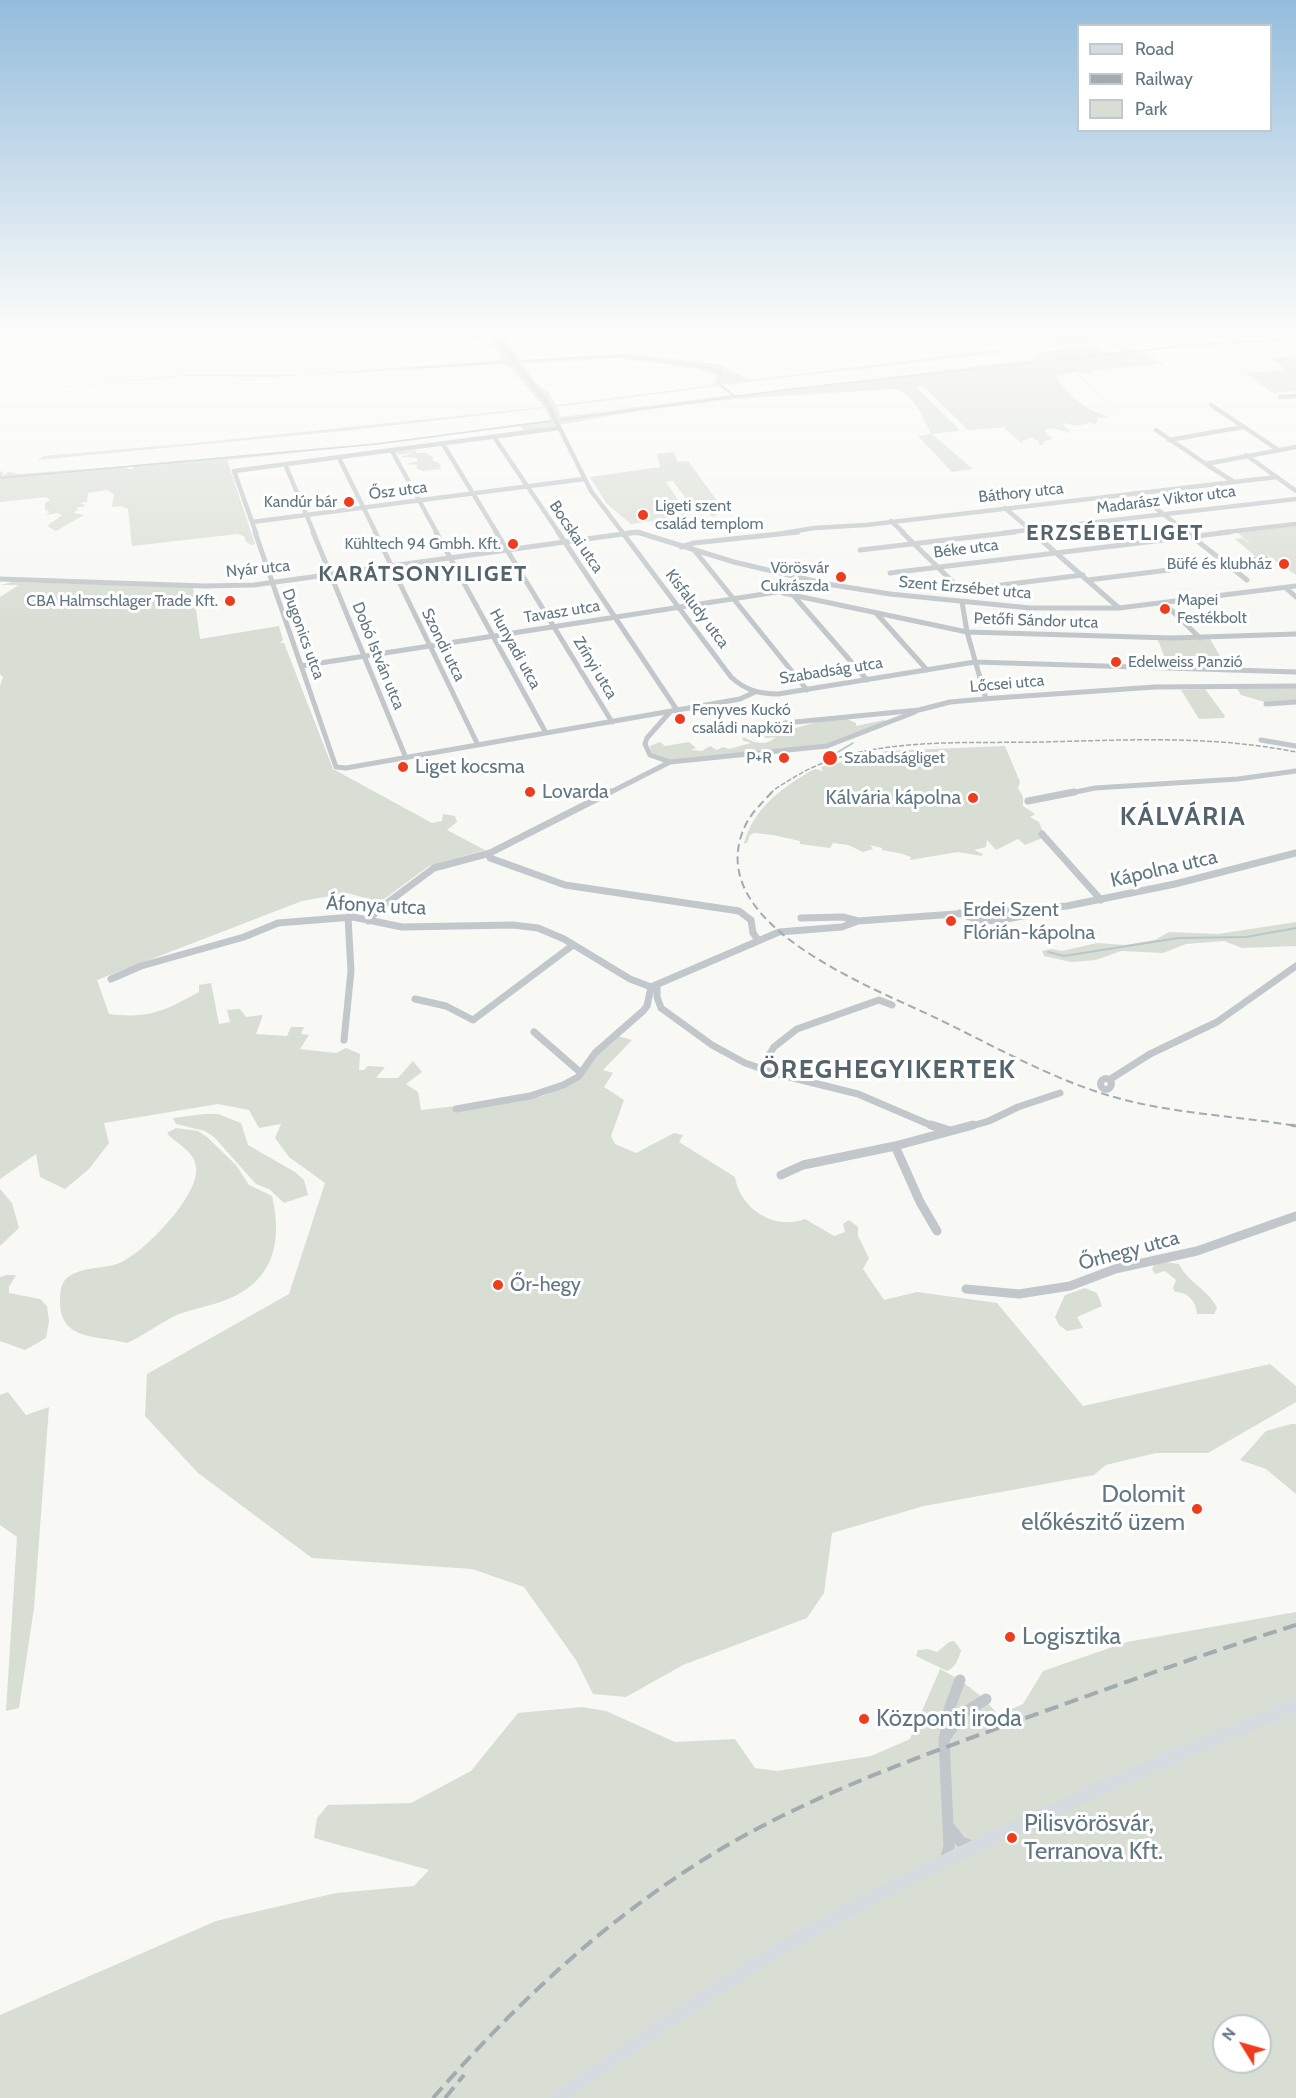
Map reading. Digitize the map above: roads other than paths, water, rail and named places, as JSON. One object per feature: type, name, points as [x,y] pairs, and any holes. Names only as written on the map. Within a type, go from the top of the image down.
[{"type":"main road","points":[[557,2098],[738,1974],[834,1918],[974,1846],[1139,1770],[1296,1705]]},
{"type":"street","points":[[1169,440],[1243,427],[1277,449]]},
{"type":"street","points":[[285,464],[559,428],[584,480],[624,533]]},
{"type":"street","points":[[1156,430],[1234,482]]},
{"type":"street","name":"Bocskai utca","points":[[494,437],[615,617],[674,711]]},
{"type":"street","name":"Zrínyi utca","points":[[443,444],[612,722]]},
{"type":"street","points":[[1206,464],[1296,447]]},
{"type":"street","name":"Hunyadi utca","points":[[392,451],[546,734]]},
{"type":"street","points":[[1246,455],[1296,491]]},
{"type":"street","name":"Szondi utca","points":[[339,458],[478,745]]},
{"type":"street","name":"Dugonics utca","points":[[285,464],[234,471],[300,666],[336,767],[340,769]]},
{"type":"street","name":"Dobó István utca","points":[[285,464],[406,758]]},
{"type":"street","name":"Báthory utca","points":[[681,547],[694,543],[761,534],[1277,477]]},
{"type":"street","name":"Ősz utca","points":[[252,522],[584,480]]},
{"type":"street","points":[[1136,493],[1247,580]]},
{"type":"street","name":"Madarász Viktor utca","points":[[860,550],[1296,499]]},
{"type":"street","points":[[1005,508],[1119,608]]},
{"type":"street","points":[[891,521],[963,590],[1083,575]]},
{"type":"street","name":"Béke utca","points":[[890,573],[1296,524]]},
{"type":"street","name":"Nyár utca","points":[[0,579],[205,586],[271,583],[639,532]]},
{"type":"street","name":"Szent Erzsébet utca","points":[[639,532],[695,551],[827,584],[962,602],[1059,609],[1119,608],[1296,586]]},
{"type":"street","name":"Kisfaludy utca","points":[[624,533],[734,681],[755,692]]},
{"type":"street","points":[[695,551],[807,690]]},
{"type":"street","points":[[1088,580],[1266,558]]},
{"type":"street","name":"Tavasz utca","points":[[300,666],[827,584]]},
{"type":"street","points":[[1286,588],[1296,597]]},
{"type":"street","name":"Petőfi Sándor utca","points":[[778,592],[967,632],[1200,638],[1296,634]]},
{"type":"street","points":[[794,596],[867,680]]},
{"type":"street","points":[[962,602],[967,632],[986,699]]},
{"type":"street","points":[[1165,604],[1200,638]]},
{"type":"street","points":[[875,613],[927,670]]},
{"type":"street","name":"Szabadság utca","points":[[340,769],[740,699],[755,692],[778,694],[975,662],[1296,672]]},
{"type":"street","name":"Lőcsei utca","points":[[785,723],[919,710],[950,702],[986,699],[1155,687],[1296,686]]},
{"type":"street","points":[[1266,704],[1296,702]]},
{"type":"street","points":[[368,921],[379,909],[434,868],[490,853],[670,762],[827,746],[919,710]]},
{"type":"street","points":[[670,762],[650,755],[645,744],[647,738],[674,711]]},
{"type":"street","points":[[1261,740],[1296,746]]},
{"type":"street","points":[[1028,801],[1095,788],[1238,779],[1296,771]]},
{"type":"street","points":[[1042,834],[1101,900]]},
{"type":"street","points":[[490,853],[490,858],[565,885],[739,911],[751,920],[753,933],[758,940]]},
{"type":"street","name":"Kápolna utca","points":[[1008,914],[1101,900],[1296,853]]},
{"type":"street","points":[[801,918],[843,918],[858,921],[986,911],[1008,914]]},
{"type":"street","points":[[986,911],[990,920]]},
{"type":"street","points":[[960,913],[972,919],[990,920],[1008,914]]},
{"type":"street","points":[[344,1040],[351,971],[348,917]]},
{"type":"street","name":"Áfonya utca","points":[[111,979],[141,966],[244,937],[278,923],[348,917],[402,927],[528,926],[549,932],[630,979],[654,986]]},
{"type":"street","points":[[456,1109],[543,1093],[563,1085],[581,1073],[595,1053],[647,1006],[654,986],[758,940],[795,929],[842,927],[858,921]]},
{"type":"street","points":[[415,999],[446,1006],[473,1020],[573,945]]},
{"type":"street","points":[[1109,1080],[1149,1054],[1217,1022],[1296,966]]},
{"type":"street","points":[[654,986],[661,1008],[727,1055],[760,1068],[856,1093],[884,1103],[928,1125],[950,1131]]},
{"type":"street","points":[[760,1068],[774,1047],[797,1029],[879,1000],[892,1005]]},
{"type":"street","points":[[534,1032],[561,1058],[581,1073]]},
{"type":"street","points":[[781,1175],[803,1166],[989,1122],[1017,1107],[1060,1094]]},
{"type":"street","points":[[895,1146],[920,1202],[937,1231]]},
{"type":"street","name":"Őrhegy utca","points":[[966,1289],[1019,1294],[1070,1286],[1115,1269],[1197,1251],[1296,1216]]},
{"type":"street","points":[[945,1860],[949,1846],[949,1827],[944,1739],[950,1707],[960,1680]]},
{"type":"street","points":[[944,1739],[962,1714],[986,1699]]},
{"type":"street","points":[[949,1827],[956,1838],[974,1846]]},
{"type":"waterway","points":[[0,478],[377,444],[506,427]]},
{"type":"waterway","points":[[838,752],[853,743]]},
{"type":"waterway","points":[[1048,952],[1064,956],[1178,938],[1246,937],[1296,928]]},
{"type":"railway","points":[[772,792],[820,764],[881,748],[913,745],[1169,740],[1233,743],[1296,752]]},
{"type":"railway","points":[[772,792],[754,811],[746,824],[738,860],[746,892],[769,921],[800,947],[875,990],[1028,1064],[1097,1092],[1164,1108],[1296,1126],[1291,1125]]},
{"type":"railway","points":[[433,2098],[524,2002],[589,1943],[658,1890],[733,1842],[853,1783],[1123,1683],[1296,1625]]},
{"type":"railway","points":[[445,2098],[464,2075]]},
{"type":"place","name":"Kandúr bár","points":[[349,502]]},
{"type":"place","name":"Ligeti szent család templom","points":[[643,515]]},
{"type":"place","name":"Kühltech 94 Gmbh. Kft.","points":[[513,544]]},
{"type":"place","name":"Büfé és klubház","points":[[1284,564]]},
{"type":"place","name":"Vörösvár Cukrászda","points":[[841,577]]},
{"type":"place","name":"CBA Halmschlager Trade Kft.","points":[[230,601]]},
{"type":"place","name":"Mapei Festékbolt","points":[[1165,609]]},
{"type":"place","name":"Edelweiss Panzió","points":[[1116,662]]},
{"type":"place","name":"Fenyves Kuckó családi napközi","points":[[680,719]]},
{"type":"place","name":"P+R","points":[[784,758]]},
{"type":"place","name":"Szabadságliget","points":[[830,758]]},
{"type":"place","name":"Liget kocsma","points":[[403,767]]},
{"type":"place","name":"Lovarda","points":[[530,792]]},
{"type":"place","name":"Kálvária kápolna","points":[[973,798]]},
{"type":"place","name":"Erdei Szent Flórián-kápolna","points":[[951,921]]},
{"type":"place","name":"Őr-hegy","points":[[498,1285]]},
{"type":"place","name":"Dolomit előkészitő üzem","points":[[1197,1509]]},
{"type":"place","name":"Logisztika","points":[[1010,1637]]},
{"type":"place","name":"Központi iroda","points":[[864,1719]]},
{"type":"place","name":"Pilisvörösvár, Terranova Kft.","points":[[1012,1838]]},
{"type":"district","name":"ERZSÉBETLIGET","points":[[1115,534]]},
{"type":"district","name":"KARÁTSONYILIGET","points":[[423,575]]},
{"type":"district","name":"KÁLVÁRIA","points":[[1183,817]]},
{"type":"district","name":"ÖREGHEGYIKERTEK","points":[[888,1070]]}]
